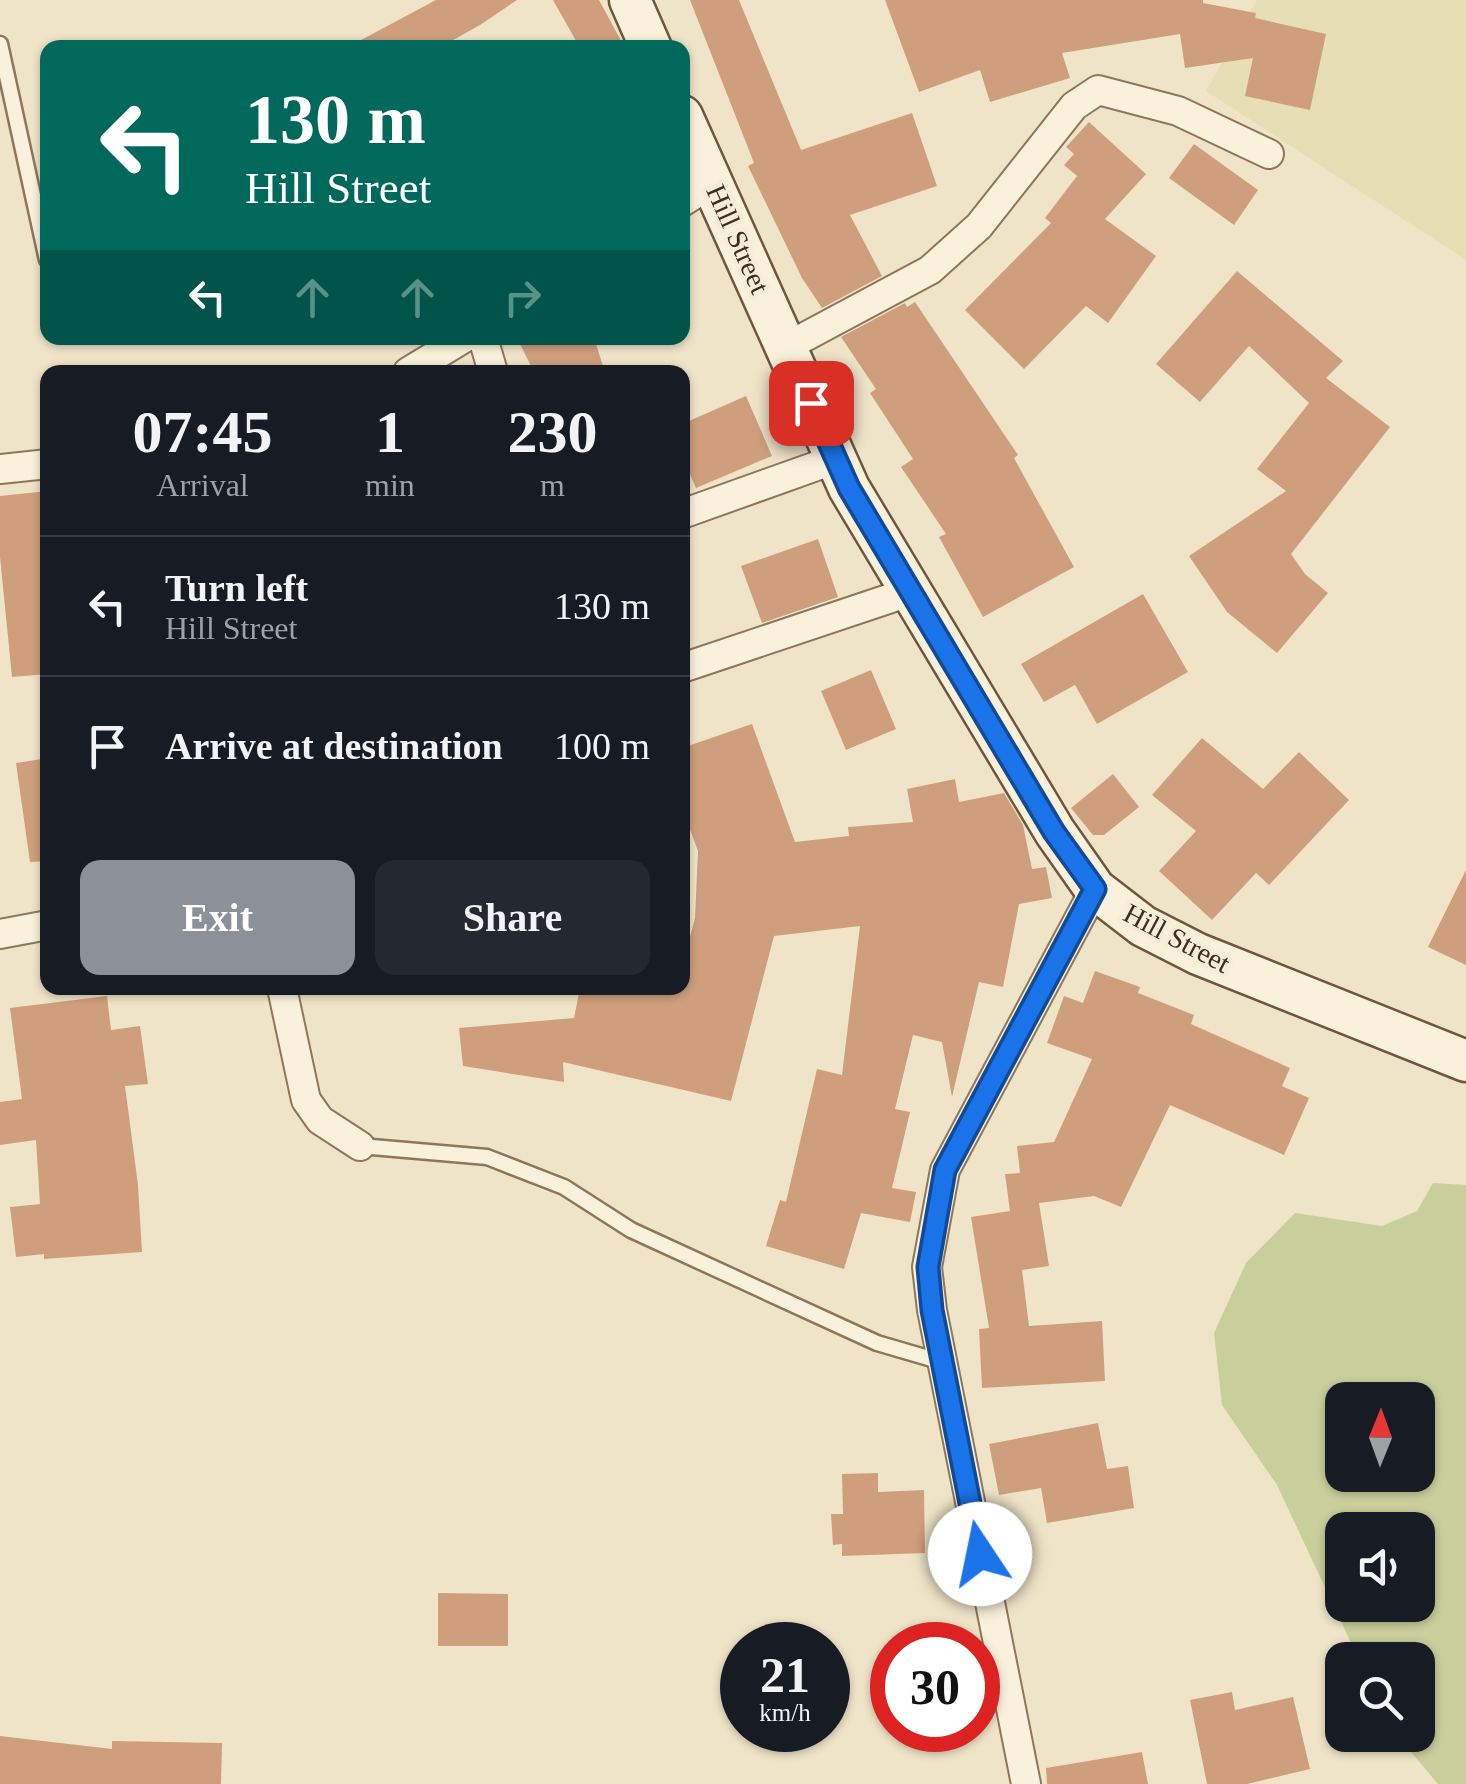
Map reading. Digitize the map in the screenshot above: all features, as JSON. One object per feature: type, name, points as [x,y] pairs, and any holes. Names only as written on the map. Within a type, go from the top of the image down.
[{"type":"main road","points":[[630,0],[648,40]]},
{"type":"main road","name":"Hill Street","points":[[690,154],[698,193],[786,347],[849,488],[1054,832],[1095,889],[1143,926],[1198,954],[1466,1061]]},
{"type":"street","points":[[786,347],[930,270],[979,226],[1074,106],[1098,90],[1178,111],[1269,154]]},
{"type":"street","points":[[420,365],[452,345]]},
{"type":"street","points":[[690,511],[836,458]]},
{"type":"street","points":[[0,470],[40,465]]},
{"type":"street","points":[[690,665],[912,591]]},
{"type":"street","points":[[1026,1784],[942,1362],[928,1267],[945,1170],[1095,889]]},
{"type":"street","points":[[0,934],[40,926]]},
{"type":"street","points":[[284,995],[306,1100],[320,1120],[360,1146]]},
{"type":"lane","points":[[0,44],[40,228]]},
{"type":"lane","points":[[360,1146],[487,1157],[564,1188],[631,1230],[877,1343],[942,1362]]},
{"type":"shaded area","points":[[1257,0],[1466,0],[1466,260],[1206,91]]},
{"type":"green space","points":[[1433,1183],[1466,1185],[1466,1784],[1438,1784],[1411,1752],[1435,1752],[1435,1642],[1351,1642],[1341,1622],[1435,1622],[1435,1512],[1325,1512],[1325,1587],[1277,1485],[1222,1405],[1214,1333],[1246,1263],[1295,1213],[1382,1226],[1417,1211]]},
{"type":"building","points":[[436,0],[517,0],[453,40],[361,40]]},
{"type":"building","points":[[553,0],[599,0],[621,40],[576,40]]},
{"type":"building","points":[[690,0],[739,0],[801,150],[912,113],[937,186],[850,215],[882,276],[822,308],[802,278],[748,166],[754,163]]},
{"type":"building","points":[[885,0],[1203,0],[1256,13],[1255,18],[1326,34],[1310,110],[1245,96],[1253,58],[1185,68],[1180,34],[1062,53],[1070,78],[990,102],[980,70],[919,92]]},
{"type":"building","points":[[1089,122],[1146,174],[1105,219],[1156,256],[1108,323],[1086,306],[1024,369],[965,310],[1051,223],[1045,218],[1077,176],[1064,165],[1074,154],[1066,147]]},
{"type":"building","points":[[1194,144],[1258,190],[1234,225],[1169,178]]},
{"type":"building","points":[[1237,271],[1343,361],[1326,378],[1390,427],[1291,554],[1305,574],[1328,593],[1277,653],[1227,612],[1189,556],[1286,491],[1257,469],[1309,403],[1249,346],[1200,402],[1156,364]]},
{"type":"building","points":[[915,302],[1018,455],[1014,458],[1074,567],[983,617],[939,537],[946,534],[901,467],[913,459],[870,393],[876,389],[841,337],[905,303],[907,307]]},
{"type":"building","points":[[520,345],[596,345],[603,365],[530,365]]},
{"type":"building","points":[[746,396],[772,456],[696,488],[690,475],[690,420]]},
{"type":"building","points":[[40,492],[40,675],[12,677],[0,557],[0,496]]},
{"type":"building","points":[[818,539],[838,597],[762,623],[741,566]]},
{"type":"building","points":[[1143,594],[1188,672],[1097,724],[1075,685],[1044,702],[1021,664]]},
{"type":"building","points":[[871,670],[896,729],[846,750],[821,691]]},
{"type":"building","points":[[752,724],[795,842],[849,836],[848,827],[913,822],[907,789],[955,779],[959,802],[1004,793],[1023,825],[1032,869],[1046,867],[1052,898],[1019,904],[1003,987],[979,982],[952,1097],[942,1042],[913,1035],[895,1109],[910,1112],[892,1188],[916,1192],[910,1222],[861,1213],[844,1269],[766,1246],[780,1200],[786,1202],[817,1069],[842,1075],[860,926],[774,936],[731,1101],[563,1062],[564,1082],[463,1066],[459,1028],[574,1018],[579,995],[690,995],[690,936],[695,918],[698,851],[690,830],[690,745]]},
{"type":"building","points":[[1202,738],[1263,789],[1299,752],[1349,800],[1269,885],[1256,873],[1212,920],[1159,871],[1196,831],[1152,795]]},
{"type":"building","points":[[40,759],[40,861],[30,862],[16,763]]},
{"type":"building","points":[[1113,774],[1139,807],[1104,835],[1093,835],[1071,808]]},
{"type":"building","points":[[1466,870],[1466,965],[1428,947]]},
{"type":"building","points":[[1095,971],[1140,987],[1138,993],[1194,1015],[1191,1024],[1290,1068],[1282,1086],[1309,1098],[1284,1155],[1170,1105],[1121,1207],[1094,1196],[1039,1203],[1049,1266],[1022,1270],[1029,1326],[1102,1321],[1105,1381],[982,1388],[979,1329],[989,1328],[971,1217],[1010,1211],[1005,1174],[1020,1173],[1017,1146],[1054,1142],[1092,1059],[1047,1043],[1064,996],[1083,1003]]},
{"type":"building","points":[[107,996],[111,1030],[140,1026],[148,1084],[125,1086],[142,1252],[44,1259],[44,1254],[16,1257],[10,1207],[40,1204],[36,1140],[0,1145],[0,1102],[22,1099],[10,1008]]},
{"type":"building","points":[[1098,1423],[1107,1469],[1128,1466],[1134,1508],[1047,1523],[1041,1488],[999,1495],[989,1444]]},
{"type":"building","points":[[878,1473],[878,1492],[924,1490],[925,1553],[842,1556],[842,1544],[833,1545],[831,1514],[843,1514],[842,1474]]},
{"type":"building","points":[[438,1593],[508,1594],[508,1646],[438,1646]]},
{"type":"building","points":[[1232,1692],[1235,1710],[1293,1697],[1310,1769],[1247,1784],[1207,1784],[1190,1700]]},
{"type":"building","points":[[0,1736],[112,1749],[112,1741],[222,1743],[221,1784],[0,1784]]},
{"type":"building","points":[[1142,1752],[1148,1784],[1047,1784],[1046,1768]]},
{"type":"route","points":[[811,403],[849,488],[1054,832],[1095,889],[945,1170],[928,1267],[932,1310],[980,1554]]}]
